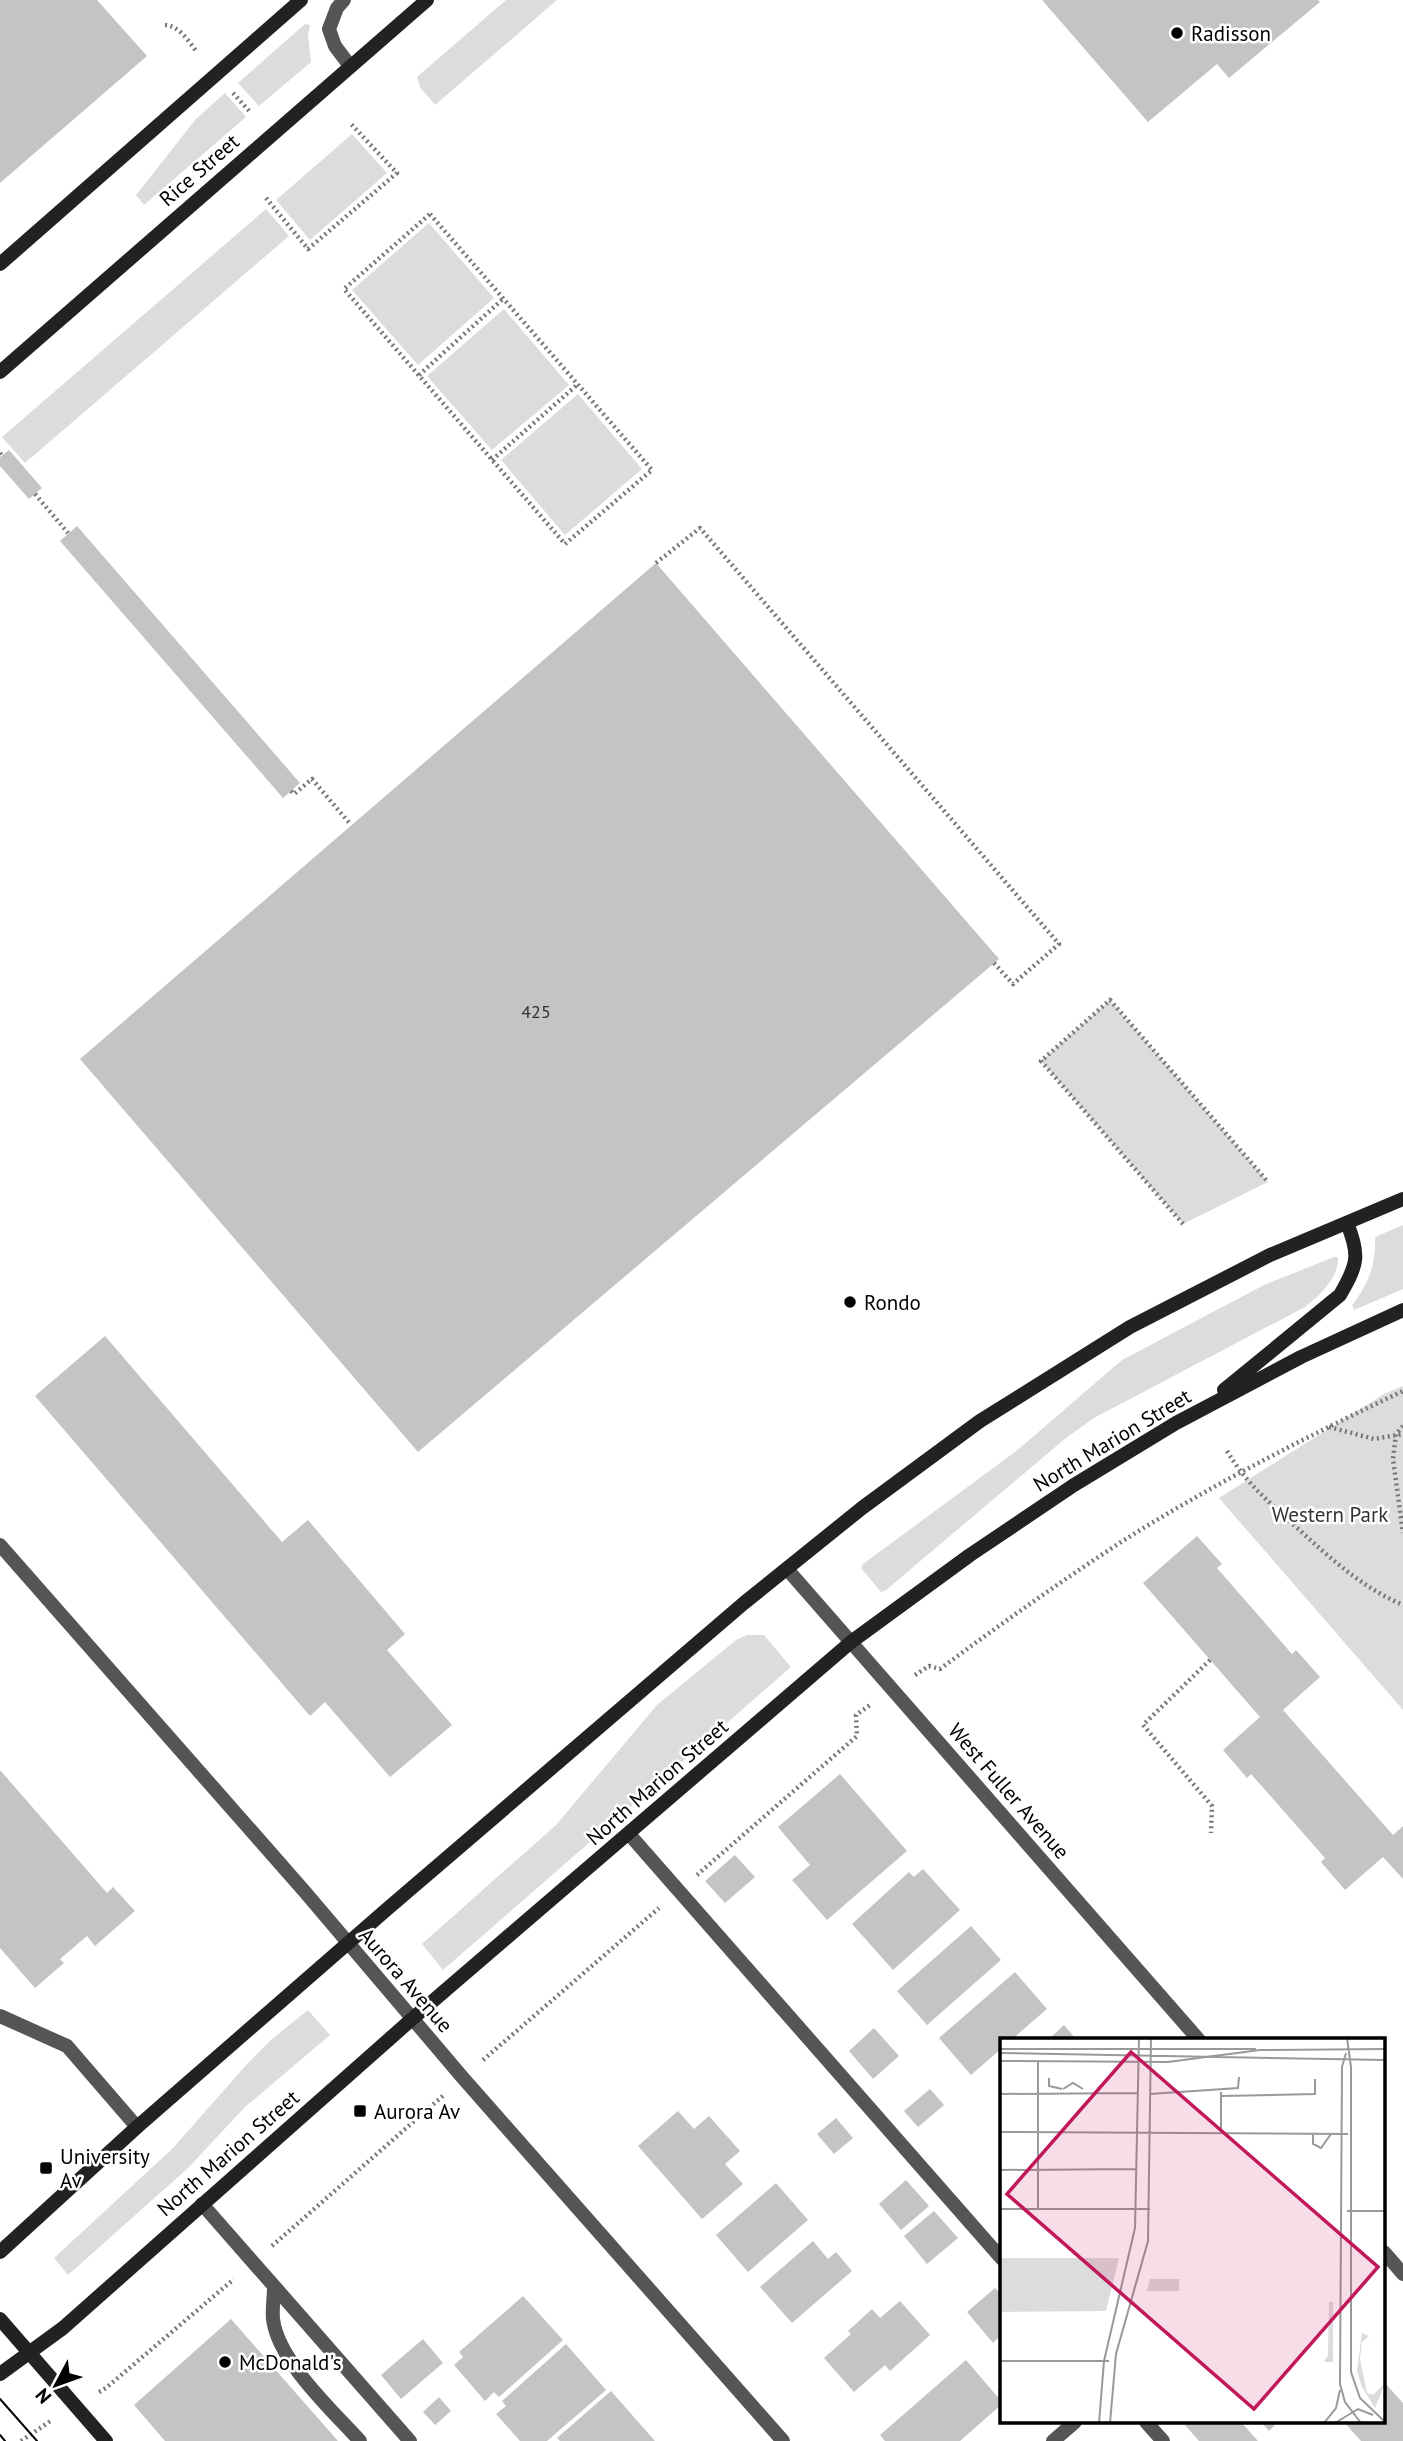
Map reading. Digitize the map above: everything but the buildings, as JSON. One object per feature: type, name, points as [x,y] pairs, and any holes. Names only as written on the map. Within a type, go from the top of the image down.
[{"type":"main road","points":[[0,264],[301,0]]},
{"type":"main road","name":"Rice Street","points":[[0,372],[427,0]]},
{"type":"main road","points":[[0,2252],[137,2127],[347,1944],[734,1612],[862,1508],[980,1421],[1130,1327],[1270,1255],[1403,1199]]},
{"type":"main road","points":[[1198,1411],[1340,1295],[1353,1273],[1357,1247],[1347,1223]]},
{"type":"main road","name":"North Marion Street","points":[[0,2374],[63,2328],[412,2019],[851,1642],[970,1555],[1074,1485],[1198,1411],[1301,1357],[1403,1310]]},
{"type":"main road","points":[[0,2319],[106,2441]]},
{"type":"street","points":[[344,0],[337,8],[329,29],[335,46],[350,66]]},
{"type":"street","name":"Aurora Avenue","points":[[0,1545],[783,2441]]},
{"type":"street","name":"West Fuller Avenue","points":[[788,1569],[1197,2038]]},
{"type":"street","points":[[629,1834],[1000,2257]]},
{"type":"street","points":[[0,2016],[67,2046],[137,2127]]},
{"type":"street","points":[[202,2204],[410,2441]]},
{"type":"street","points":[[1386,2254],[1403,2274]]},
{"type":"street","points":[[274,2287],[273,2320],[281,2348],[292,2365],[360,2441]]},
{"type":"street","points":[[1053,2441],[1073,2424]]},
{"type":"street","points":[[1148,2424],[1163,2441]]},
{"type":"path","points":[[165,25],[173,25],[179,30],[196,51]]},
{"type":"path","points":[[233,93],[251,113]]},
{"type":"path","points":[[265,198],[309,249],[397,173],[351,124]]},
{"type":"path","points":[[430,214],[652,470],[565,544],[419,374],[344,289],[430,214]]},
{"type":"path","points":[[419,374],[504,299]]},
{"type":"path","points":[[492,460],[578,384]]},
{"type":"path","points":[[35,494],[68,533]]},
{"type":"path","points":[[656,563],[700,528],[1059,944],[1013,984],[994,963]]},
{"type":"path","points":[[291,791],[294,794],[312,779],[351,825]]},
{"type":"path","points":[[1183,1223],[1041,1061],[1110,1000],[1268,1182]]},
{"type":"path","points":[[1403,1426],[1396,1434],[1393,1459],[1403,1532]]},
{"type":"path","points":[[1328,1427],[1374,1440],[1403,1434]]},
{"type":"path","points":[[1227,1451],[1240,1473],[1334,1561],[1359,1581],[1403,1605]]},
{"type":"path","points":[[1210,1660],[1143,1725],[1212,1806],[1210,1833]]},
{"type":"green space","points":[[506,0],[557,0],[435,105],[420,87],[417,77]]},
{"type":"green space","points":[[305,24],[310,25],[308,35],[311,62],[259,106],[238,83]]},
{"type":"green space","points":[[225,93],[246,117],[144,205],[136,195],[196,119]]},
{"type":"green space","points":[[352,134],[387,173],[310,240],[276,200]]},
{"type":"green space","points":[[266,209],[289,236],[25,463],[2,437]]},
{"type":"green space","points":[[429,223],[494,298],[418,365],[352,290]]},
{"type":"green space","points":[[504,309],[569,385],[492,450],[427,376]]},
{"type":"green space","points":[[578,394],[642,469],[565,535],[501,460]]},
{"type":"green space","points":[[1110,1000],[1268,1182],[1183,1224],[1041,1061]]},
{"type":"green space","points":[[1403,1225],[1403,1289],[1354,1310],[1352,1305],[1370,1273],[1375,1237]]},
{"type":"green space","points":[[1338,1257],[1332,1279],[1305,1307],[1094,1418],[1066,1438],[886,1590],[881,1592],[861,1568],[1015,1452],[1122,1360],[1264,1285]]},
{"type":"green space","name":"Western Park","points":[[1403,1386],[1403,1710],[1219,1498],[1384,1394]]},
{"type":"green space","points":[[747,1635],[764,1635],[791,1667],[443,1970],[422,1944],[556,1825],[657,1705],[736,1640]]},
{"type":"green space","points":[[308,2010],[330,2035],[245,2107],[188,2168],[68,2275],[54,2258],[173,2148],[247,2064],[272,2039]]},
{"type":"tram line","points":[[0,2399],[37,2441]]},
{"type":"tram line","points":[[0,2435],[5,2441]]},
{"type":"place","name":"Radisson","points":[[1177,33]]},
{"type":"place","name":"Rondo","points":[[850,1302]]},
{"type":"place","name":"Aurora Av","points":[[360,2111]]},
{"type":"place","name":"University Av","points":[[46,2168]]},
{"type":"place","name":"McDonald's","points":[[225,2362]]}]
